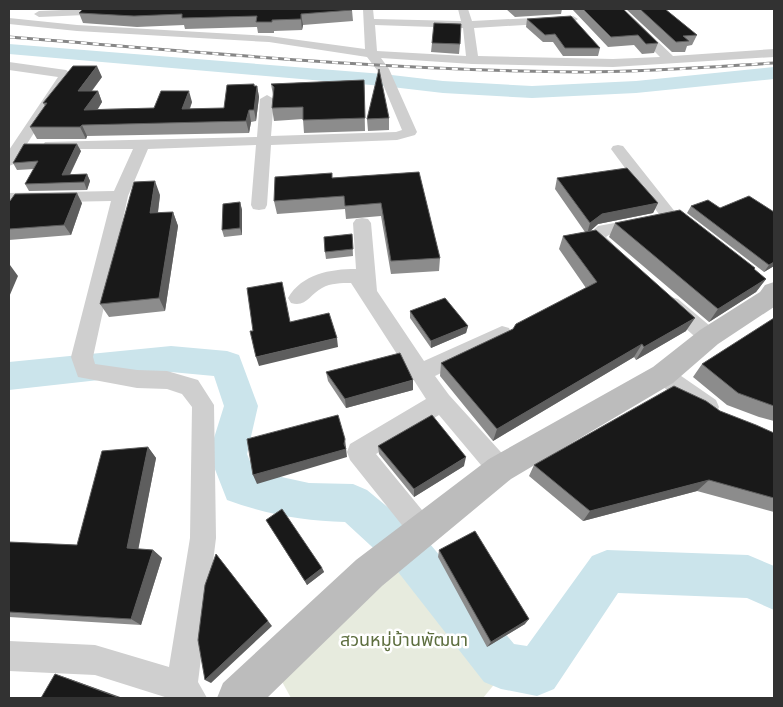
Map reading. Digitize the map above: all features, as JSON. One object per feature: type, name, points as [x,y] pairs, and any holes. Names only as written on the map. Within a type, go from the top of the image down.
[{"type":"street","points":[[18,145],[142,145],[397,136],[410,132],[383,69],[371,54],[368,9]]},
{"type":"street","points":[[463,9],[468,25],[472,60]]},
{"type":"street","points":[[370,22],[468,25],[576,22],[564,9]]},
{"type":"street","points":[[618,9],[670,60]]},
{"type":"street","points":[[9,21],[125,11]]},
{"type":"street","points":[[9,17],[87,29],[269,39],[371,54],[472,60],[613,62],[774,53]]},
{"type":"street","points":[[600,48],[613,62]]},
{"type":"street","points":[[9,66],[66,74],[9,161]]},
{"type":"street","points":[[259,205],[267,99]]},
{"type":"street","points":[[9,656],[95,660],[186,693],[203,538],[203,404],[190,387],[167,380],[137,379],[84,365],[120,196],[142,145]]},
{"type":"street","points":[[618,149],[677,220],[604,230],[595,237],[623,262]]},
{"type":"street","points":[[9,198],[120,196]]},
{"type":"street","points":[[362,224],[367,292]]},
{"type":"street","points":[[298,298],[303,290],[314,283],[343,276],[356,276],[441,402],[500,469]]},
{"type":"street","points":[[659,293],[709,337]]},
{"type":"street","points":[[238,698],[369,574],[500,469],[663,375],[709,337],[770,293]]},
{"type":"street","points":[[420,373],[502,334]]},
{"type":"street","points":[[663,375],[718,414],[726,417]]},
{"type":"street","points":[[418,533],[359,452],[441,402]]},
{"type":"green space","name":"สวนหมู่บ้านพัฒนา","points":[[410,553],[501,676],[483,698],[291,698],[280,678]]},
{"type":"building","points":[[83,9],[352,10],[301,14],[301,19],[256,22],[257,16],[182,18],[182,14],[134,16],[79,13]]},
{"type":"building","points":[[583,9],[623,9],[658,43],[646,44],[638,35],[611,37]]},
{"type":"building","points":[[640,9],[665,9],[697,35],[683,36],[689,41],[676,42]]},
{"type":"building","points":[[571,16],[600,48],[565,48],[555,34],[545,35],[527,19]]},
{"type":"building","points":[[434,23],[461,24],[460,44],[432,43]]},
{"type":"building","points":[[73,66],[97,66],[78,91],[98,91],[84,110],[154,108],[161,91],[189,91],[182,109],[224,108],[227,85],[254,84],[254,86],[257,86],[254,110],[249,110],[246,121],[30,127],[47,103],[43,103]]},
{"type":"building","points":[[379,69],[389,118],[367,119]]},
{"type":"building","points":[[364,80],[365,118],[303,120],[303,107],[272,108],[274,87],[271,84]]},
{"type":"building","points":[[24,144],[77,144],[62,175],[87,174],[84,182],[25,184],[38,161],[13,163]]},
{"type":"building","points":[[627,168],[658,203],[602,214],[590,223],[557,178]]},
{"type":"building","points":[[419,172],[440,258],[391,261],[381,203],[345,206],[344,196],[274,201],[275,177],[332,173],[332,178]]},
{"type":"building","points":[[155,181],[150,213],[173,212],[159,298],[100,304],[134,182]]},
{"type":"building","points":[[77,193],[64,225],[9,229],[9,202],[15,194]]},
{"type":"building","points":[[749,196],[774,212],[774,262],[769,265],[691,206],[708,200],[720,208]]},
{"type":"building","points":[[240,202],[240,228],[222,230],[223,204]]},
{"type":"building","points":[[680,210],[755,268],[766,279],[718,309],[615,223]]},
{"type":"building","points":[[596,230],[695,318],[644,347],[642,344],[497,429],[441,363],[513,329],[516,324],[597,282],[563,236]]},
{"type":"building","points":[[352,234],[353,249],[325,252],[324,237]]},
{"type":"building","points":[[282,282],[290,322],[329,313],[337,338],[256,357],[250,331],[253,331],[247,288]]},
{"type":"building","points":[[445,298],[468,326],[431,341],[410,311]]},
{"type":"building","points":[[774,318],[774,406],[738,393],[702,364]]},
{"type":"building","points":[[400,353],[413,380],[345,399],[326,372]]},
{"type":"building","points":[[674,386],[706,401],[720,411],[774,433],[774,498],[709,480],[590,511],[534,465]]},
{"type":"building","points":[[338,415],[346,449],[253,475],[247,439]]},
{"type":"building","points":[[432,415],[466,457],[414,489],[378,446]]},
{"type":"building","points":[[148,447],[127,548],[153,550],[131,619],[9,612],[9,542],[77,545],[102,451]]},
{"type":"building","points":[[282,509],[322,568],[305,581],[266,520]]},
{"type":"building","points":[[475,531],[529,619],[491,642],[439,550]]},
{"type":"building","points":[[216,554],[268,621],[205,680],[198,640],[205,585]]},
{"type":"building","points":[[55,674],[120,698],[41,698]]},
{"type":"waterway","points":[[9,49],[383,80],[443,87],[532,92],[636,87],[774,73]]},
{"type":"waterway","points":[[9,376],[171,359],[227,364],[241,406],[228,454],[241,487],[309,502],[353,503],[410,553],[501,665],[537,672],[607,571],[748,577],[774,588]]},
{"type":"railway","points":[[9,37],[295,60],[510,71],[630,71],[774,63]]}]
